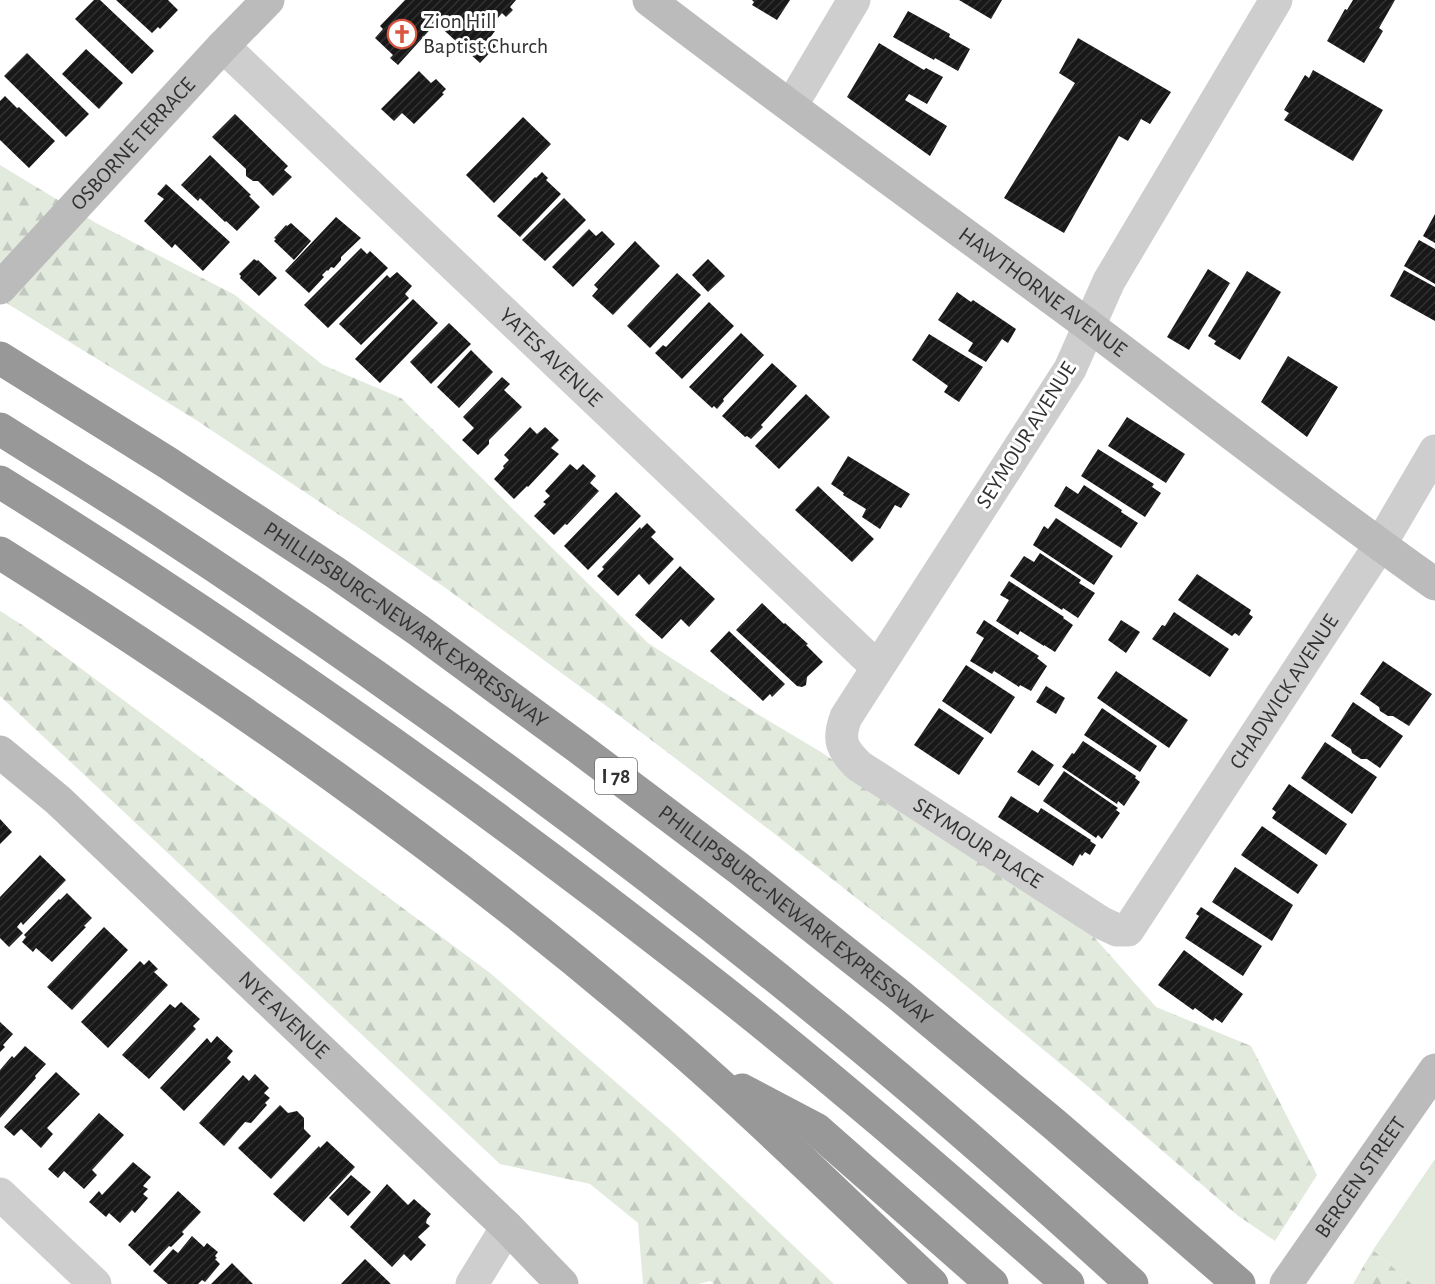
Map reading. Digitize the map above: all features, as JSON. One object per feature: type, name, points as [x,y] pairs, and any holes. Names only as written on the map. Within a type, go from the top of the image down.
[{"type":"highway","name":"PHILLIPSBURG-NEWARK EXPRESSWAY","points":[[0,358],[168,463],[336,573],[571,742],[881,981],[1131,1189],[1239,1284]]},
{"type":"highway","name":"I 78","points":[[0,429],[239,582],[423,710],[568,816],[807,1001],[962,1132],[1132,1284]]},
{"type":"highway","points":[[0,482],[116,555],[284,668],[532,844],[762,1024],[927,1161],[1068,1284]]},
{"type":"highway","points":[[0,553],[85,607],[322,767],[527,922],[701,1068],[932,1284]]},
{"type":"highway","points":[[701,1068],[816,1130],[992,1284]]},
{"type":"highway","points":[[1194,1246],[1233,1284]]},
{"type":"street","name":"OSBORNE TERRACE","points":[[1,287],[268,0]]},
{"type":"street","name":"HAWTHORNE AVENUE","points":[[649,0],[1435,584]]},
{"type":"street","points":[[791,106],[854,0]]},
{"type":"street","name":"SEYMOUR AVENUE","points":[[840,740],[841,729],[846,717],[1070,369],[1109,281],[1276,0]]},
{"type":"street","name":"YATES AVENUE","points":[[231,38],[883,658]]},
{"type":"street","name":"CHADWICK AVENUE","points":[[1128,930],[1380,545],[1435,451]]},
{"type":"street","name":"SEYMOUR PLACE","points":[[840,740],[847,753],[859,766],[1102,923],[1117,930],[1128,930]]},
{"type":"street","name":"NYE AVENUE","points":[[0,752],[58,801],[507,1227],[562,1284]]},
{"type":"street","name":"BERGEN STREET","points":[[1286,1284],[1435,1070]]},
{"type":"street","points":[[0,1194],[95,1284]]},
{"type":"street","points":[[472,1284],[507,1227]]},
{"type":"green space","points":[[0,165],[96,223],[235,295],[323,365],[401,398],[648,643],[821,752],[1094,937],[1156,1007],[1251,1046],[1317,1175],[1275,1241],[1237,1215],[1086,1085],[930,956],[609,708],[365,532],[196,420],[0,299]]},
{"type":"green space","points":[[0,611],[24,626],[490,973],[671,1130],[834,1284],[714,1284],[710,1281],[699,1284],[643,1284],[638,1223],[590,1184],[500,1164],[0,696]]},
{"type":"green space","points":[[1435,1159],[1435,1284],[1412,1284],[1373,1250]]},
{"type":"green space","points":[[1373,1250],[1412,1284],[1353,1284]]},
{"type":"building","points":[[94,0],[100,0],[154,51],[132,74],[75,19]]},
{"type":"building","points":[[116,0],[168,0],[178,10],[160,29],[158,27],[152,33]]},
{"type":"building","name":"Zion Hill Baptist Church","points":[[405,0],[516,0],[510,7],[513,10],[506,17],[502,13],[491,26],[495,31],[489,39],[496,46],[480,63],[436,23],[398,65],[390,58],[393,55],[375,38],[383,29],[380,26]]},
{"type":"building","points":[[752,0],[790,0],[777,20],[752,5],[754,2]]},
{"type":"building","points":[[959,0],[1002,0],[991,19]]},
{"type":"building","points":[[1353,0],[1395,0],[1379,28],[1383,31],[1364,63],[1327,41],[1345,9],[1347,10]]},
{"type":"building","points":[[908,11],[950,34],[949,37],[970,49],[958,71],[893,37]]},
{"type":"building","points":[[1078,38],[1171,92],[1150,124],[1141,119],[1128,141],[1119,136],[1064,233],[1004,198],[1075,83],[1059,73]]},
{"type":"building","points":[[879,43],[924,70],[926,68],[943,77],[927,104],[909,94],[905,100],[947,126],[930,156],[847,97]]},
{"type":"building","points":[[86,49],[123,83],[99,109],[62,74]]},
{"type":"building","points":[[27,53],[89,114],[66,137],[4,76]]},
{"type":"building","points":[[1313,70],[1383,110],[1353,161],[1284,120],[1289,113],[1284,110],[1305,75],[1309,78]]},
{"type":"building","points":[[419,71],[431,83],[436,79],[446,89],[442,93],[444,94],[414,124],[402,113],[394,121],[381,109]]},
{"type":"building","points":[[5,96],[55,141],[29,168],[0,140],[0,101]]},
{"type":"building","points":[[235,114],[288,166],[284,170],[292,177],[273,196],[258,181],[253,181],[246,176],[246,169],[212,137]]},
{"type":"building","points":[[523,117],[551,144],[494,203],[466,175]]},
{"type":"building","points":[[210,155],[251,195],[249,196],[260,207],[237,231],[200,198],[198,201],[181,185]]},
{"type":"building","points":[[542,172],[548,178],[546,180],[561,194],[520,237],[497,216]]},
{"type":"building","points":[[166,184],[230,242],[203,271],[175,244],[172,248],[144,221],[164,199],[157,194]]},
{"type":"building","points":[[564,198],[586,220],[545,261],[522,240]]},
{"type":"building","points":[[1435,214],[1435,243],[1423,236]]},
{"type":"building","points":[[336,217],[361,238],[341,257],[334,268],[331,267],[322,275],[324,277],[309,293],[285,271]]},
{"type":"building","points":[[291,223],[311,241],[294,260],[274,241],[286,225]]},
{"type":"building","points":[[589,229],[596,236],[602,231],[615,244],[573,287],[552,267]]},
{"type":"building","points":[[1419,240],[1435,249],[1435,284],[1404,266]]},
{"type":"building","points":[[635,241],[660,266],[613,315],[592,296],[598,289],[594,285]]},
{"type":"building","points":[[361,248],[367,254],[370,251],[388,268],[328,328],[304,305]]},
{"type":"building","points":[[254,259],[277,278],[259,296],[240,278],[239,274]]},
{"type":"building","points":[[708,259],[725,276],[708,292],[692,275]]},
{"type":"building","points":[[1208,269],[1230,283],[1189,350],[1167,337]]},
{"type":"building","points":[[1404,270],[1435,287],[1435,321],[1390,296]]},
{"type":"building","points":[[1247,271],[1281,292],[1240,360],[1214,344],[1216,341],[1208,336]]},
{"type":"building","points":[[397,272],[412,286],[405,294],[409,298],[361,345],[339,324],[387,275],[390,278]]},
{"type":"building","points":[[677,273],[701,295],[650,348],[627,326]]},
{"type":"building","points":[[957,292],[1016,329],[1008,343],[1002,339],[986,362],[968,351],[973,343],[938,320]]},
{"type":"building","points":[[413,299],[438,323],[380,383],[355,359]]},
{"type":"building","points":[[709,302],[734,326],[682,379],[655,353],[663,345],[666,347]]},
{"type":"building","points":[[449,323],[471,344],[431,384],[410,362]]},
{"type":"building","points":[[741,333],[764,355],[723,399],[724,401],[717,409],[714,406],[712,408],[689,387]]},
{"type":"building","points":[[929,334],[983,367],[959,402],[944,392],[948,386],[912,360]]},
{"type":"building","points":[[471,350],[493,372],[459,408],[437,387]]},
{"type":"building","points":[[1288,356],[1338,387],[1307,437],[1261,402]]},
{"type":"building","points":[[772,363],[797,386],[751,439],[745,437],[722,416]]},
{"type":"building","points":[[502,377],[510,384],[504,390],[522,407],[489,440],[489,444],[478,455],[462,440],[474,428],[463,417]]},
{"type":"building","points":[[806,394],[830,417],[779,469],[755,446]]},
{"type":"building","points":[[1127,417],[1185,454],[1166,483],[1108,446]]},
{"type":"building","points":[[530,427],[537,434],[545,427],[559,440],[551,448],[559,454],[514,499],[494,479],[509,460],[504,455]]},
{"type":"building","points":[[1098,449],[1154,484],[1152,487],[1161,493],[1145,517],[1081,476]]},
{"type":"building","points":[[848,456],[910,494],[901,508],[895,505],[880,529],[862,517],[866,509],[843,495],[844,493],[831,484]]},
{"type":"building","points":[[570,464],[577,470],[583,464],[596,476],[590,483],[599,491],[567,525],[565,524],[554,535],[534,516],[546,504],[543,502],[550,496],[545,491]]},
{"type":"building","points":[[1084,485],[1138,523],[1121,548],[1054,506],[1066,486],[1078,494]]},
{"type":"building","points":[[818,486],[874,539],[852,562],[795,510]]},
{"type":"building","points":[[616,492],[641,516],[588,570],[564,546]]},
{"type":"building","points":[[1056,518],[1113,556],[1094,585],[1033,545],[1044,526],[1048,529]]},
{"type":"building","points":[[647,523],[656,532],[651,537],[674,559],[649,585],[639,574],[618,596],[597,576],[604,569],[602,567],[640,527],[641,529]]},
{"type":"building","points":[[1040,553],[1081,580],[1079,583],[1095,593],[1078,618],[1010,576],[1024,556],[1034,562]]},
{"type":"building","points":[[680,566],[715,599],[689,627],[681,619],[662,639],[635,615]]},
{"type":"building","points":[[1197,574],[1251,610],[1249,614],[1253,617],[1239,636],[1235,633],[1232,636],[1178,600]]},
{"type":"building","points":[[1009,581],[1073,625],[1055,652],[1020,631],[1018,635],[996,621],[1009,600],[1000,595]]},
{"type":"building","points":[[762,603],[808,644],[806,645],[823,662],[807,677],[806,685],[797,686],[736,630]]},
{"type":"building","points":[[1174,612],[1229,649],[1210,677],[1152,639],[1162,625],[1165,626]]},
{"type":"building","points":[[984,620],[1039,656],[1037,658],[1047,666],[1031,691],[1020,685],[1019,687],[994,671],[992,674],[970,661],[984,638],[976,633]]},
{"type":"building","points":[[1121,620],[1140,632],[1126,653],[1108,640]]},
{"type":"building","points":[[729,631],[785,684],[772,697],[770,694],[763,701],[710,651]]},
{"type":"building","points":[[1383,661],[1432,694],[1409,726],[1380,711],[1379,707],[1360,694]]},
{"type":"building","points":[[966,665],[1015,697],[991,734],[942,701]]},
{"type":"building","points":[[1116,671],[1188,720],[1169,748],[1097,698]]},
{"type":"building","points":[[1046,686],[1065,698],[1056,714],[1036,702]]},
{"type":"building","points":[[1353,702],[1403,736],[1380,768],[1367,759],[1361,759],[1352,753],[1351,749],[1331,736]]},
{"type":"building","points":[[939,708],[984,738],[959,775],[914,745]]},
{"type":"building","points":[[1102,708],[1157,746],[1140,772],[1084,735]]},
{"type":"building","points":[[1083,741],[1136,776],[1135,778],[1140,782],[1124,806],[1118,801],[1117,804],[1062,767]]},
{"type":"building","points":[[1325,742],[1377,777],[1352,814],[1301,778]]},
{"type":"building","points":[[1032,750],[1054,765],[1039,786],[1017,772]]},
{"type":"building","points":[[1064,771],[1118,808],[1116,810],[1120,813],[1102,839],[1098,835],[1096,838],[1043,801]]},
{"type":"building","points":[[1289,784],[1347,824],[1326,855],[1272,818],[1276,812],[1272,809]]},
{"type":"building","points":[[1011,796],[1038,813],[1041,808],[1091,840],[1096,845],[1090,855],[1085,852],[1082,856],[1080,854],[1073,866],[998,817]]},
{"type":"building","points":[[0,819],[12,832],[0,844]]},
{"type":"building","points":[[1262,826],[1318,865],[1298,894],[1241,855]]},
{"type":"building","points":[[40,855],[66,880],[23,925],[21,922],[17,927],[23,933],[9,947],[0,938],[0,897]]},
{"type":"building","points":[[1235,867],[1293,905],[1272,941],[1212,902]]},
{"type":"building","points":[[67,893],[92,918],[52,962],[36,948],[33,952],[22,942],[26,937],[24,935]]},
{"type":"building","points":[[1201,907],[1262,946],[1243,976],[1185,938],[1199,916],[1196,914]]},
{"type":"building","points":[[104,927],[128,950],[72,1010],[47,987]]},
{"type":"building","points":[[1184,950],[1243,994],[1222,1023],[1215,1018],[1213,1021],[1195,1008],[1193,1010],[1158,985]]},
{"type":"building","points":[[149,960],[158,969],[154,972],[168,985],[108,1048],[81,1022],[140,961],[144,965]]},
{"type":"building","points":[[181,1002],[200,1019],[193,1026],[196,1029],[149,1079],[122,1055],[170,1004],[175,1008]]},
{"type":"building","points":[[0,1022],[13,1034],[0,1052]]},
{"type":"building","points":[[217,1036],[233,1051],[227,1058],[231,1062],[184,1111],[160,1088],[207,1038],[211,1043]]},
{"type":"building","points":[[25,1046],[46,1064],[0,1118],[0,1070]]},
{"type":"building","points":[[56,1072],[80,1094],[47,1128],[53,1134],[41,1148],[21,1129],[14,1136],[4,1127]]},
{"type":"building","points":[[255,1074],[269,1088],[264,1093],[270,1098],[265,1103],[267,1105],[251,1123],[245,1122],[224,1146],[199,1123],[243,1075],[249,1081]]},
{"type":"building","points":[[280,1105],[288,1113],[297,1111],[304,1118],[304,1129],[311,1136],[271,1179],[238,1148]]},
{"type":"building","points":[[99,1113],[124,1135],[92,1170],[97,1175],[84,1189],[64,1171],[58,1178],[48,1169]]},
{"type":"building","points":[[327,1141],[355,1167],[304,1222],[273,1194],[319,1146],[320,1148]]},
{"type":"building","points":[[133,1162],[151,1177],[143,1186],[148,1189],[143,1194],[148,1198],[135,1213],[132,1210],[120,1223],[109,1213],[106,1217],[89,1202],[99,1191],[102,1195]]},
{"type":"building","points":[[351,1175],[371,1192],[348,1216],[329,1198]]},
{"type":"building","points":[[387,1184],[408,1205],[414,1199],[431,1214],[426,1223],[430,1226],[418,1237],[426,1245],[411,1261],[404,1254],[392,1267],[350,1227]]},
{"type":"building","points":[[178,1191],[201,1212],[182,1232],[184,1234],[150,1266],[128,1245]]},
{"type":"building","points":[[192,1236],[204,1247],[207,1243],[218,1252],[215,1259],[220,1264],[205,1282],[202,1280],[198,1284],[168,1284],[153,1271],[173,1249],[178,1253]]},
{"type":"building","points":[[365,1259],[391,1284],[341,1284]]},
{"type":"building","points":[[232,1263],[253,1284],[211,1284]]},
{"type":"place","name":"Zion Hill Baptist Church","points":[[402,34]]}]
